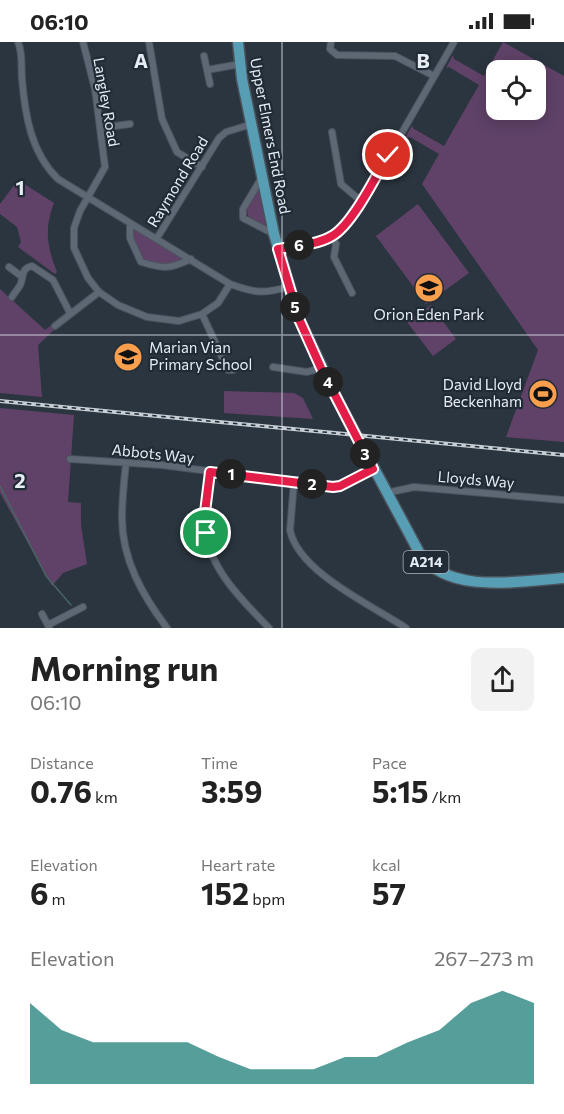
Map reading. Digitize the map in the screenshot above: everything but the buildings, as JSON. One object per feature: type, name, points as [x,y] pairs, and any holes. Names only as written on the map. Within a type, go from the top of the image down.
[{"type":"main road","name":"Upper Elmers End Road","points":[[238,42],[240,64],[274,234],[299,319],[321,368],[373,469],[420,554],[428,564],[444,575],[459,580],[564,578]]},
{"type":"street","points":[[18,42],[26,118],[38,153],[58,179],[230,284],[262,293],[288,287]]},
{"type":"street","name":"Langley Road","points":[[83,42],[95,89],[105,167],[80,211],[74,228],[74,248],[88,278],[99,292]]},
{"type":"street","points":[[149,42],[162,119],[177,152],[202,167]]},
{"type":"street","points":[[331,42],[330,49],[337,55],[394,56],[434,76]]},
{"type":"street","points":[[278,249],[332,237],[346,225],[454,42]]},
{"type":"street","points":[[204,56],[210,84]]},
{"type":"street","points":[[207,70],[240,64]]},
{"type":"street","points":[[100,128],[130,124]]},
{"type":"street","name":"Raymond Road","points":[[158,238],[219,138],[225,132],[252,124]]},
{"type":"street","points":[[332,132],[341,184],[361,201]]},
{"type":"street","points":[[263,177],[258,181],[243,209],[243,218],[274,234]]},
{"type":"street","points":[[130,223],[130,238],[141,262],[162,269],[191,259]]},
{"type":"street","points":[[332,237],[336,244],[334,257],[352,293]]},
{"type":"street","points":[[12,297],[21,283],[21,276],[27,267],[32,266],[53,280],[70,313]]},
{"type":"street","points":[[9,267],[21,276]]},
{"type":"street","points":[[55,326],[99,292],[118,305],[147,317],[179,321],[202,314],[218,303],[230,284]]},
{"type":"street","points":[[202,314],[228,370],[233,370]]},
{"type":"street","points":[[273,367],[307,372],[321,368]]},
{"type":"street","name":"Abbots Way","points":[[70,459],[126,463],[337,487],[373,469]]},
{"type":"street","points":[[126,463],[122,520],[129,560],[141,590],[167,628]]},
{"type":"street","points":[[210,472],[205,523],[211,551],[228,581],[269,628]]},
{"type":"street","points":[[294,482],[290,525],[293,540],[308,560],[336,585],[406,628]]},
{"type":"street","name":"Lloyds Way","points":[[386,493],[414,487],[564,500]]},
{"type":"street","points":[[42,614],[49,626],[83,607]]},
{"type":"shaded area","points":[[503,42],[535,60],[493,60]]},
{"type":"shaded area","points":[[453,55],[454,59],[484,76],[486,72],[486,120],[546,120],[546,66],[564,76],[564,442],[506,437],[538,350],[422,184],[439,154],[410,137],[405,138],[412,126],[444,146],[479,85],[449,67],[446,68]]},
{"type":"shaded area","points":[[18,180],[54,203],[49,221],[48,238],[57,272],[55,274],[18,247],[21,242],[17,227],[0,214],[0,204]]},
{"type":"shaded area","points":[[259,185],[270,230],[248,216],[247,210]]},
{"type":"shaded area","points":[[418,204],[469,273],[426,304],[376,236]]},
{"type":"shaded area","points":[[130,223],[191,259],[162,269],[141,262],[130,238]]},
{"type":"shaded area","points":[[0,289],[45,330],[53,324],[56,328],[38,345],[42,397],[0,393]]},
{"type":"shaded area","points":[[431,305],[456,339],[433,356],[407,322]]},
{"type":"shaded area","points":[[224,391],[294,393],[303,398],[313,419],[224,413]]},
{"type":"shaded area","points":[[0,408],[74,415],[68,502],[81,503],[81,525],[87,564],[63,573],[52,586],[0,493]]},
{"type":"waterway","points":[[0,486],[46,576],[71,605]]},
{"type":"railway","points":[[0,401],[564,455]]},
{"type":"place","name":"Orion Eden Park","points":[[429,288]]},
{"type":"place","name":"Marian Vian Primary School","points":[[128,357]]},
{"type":"place","name":"David Lloyd Beckenham","points":[[543,394]]},
{"type":"route","points":[[206,533],[205,512],[210,472],[333,487],[340,486],[373,469],[321,368],[299,319],[278,249],[319,241],[338,233],[350,219],[388,155]]}]
